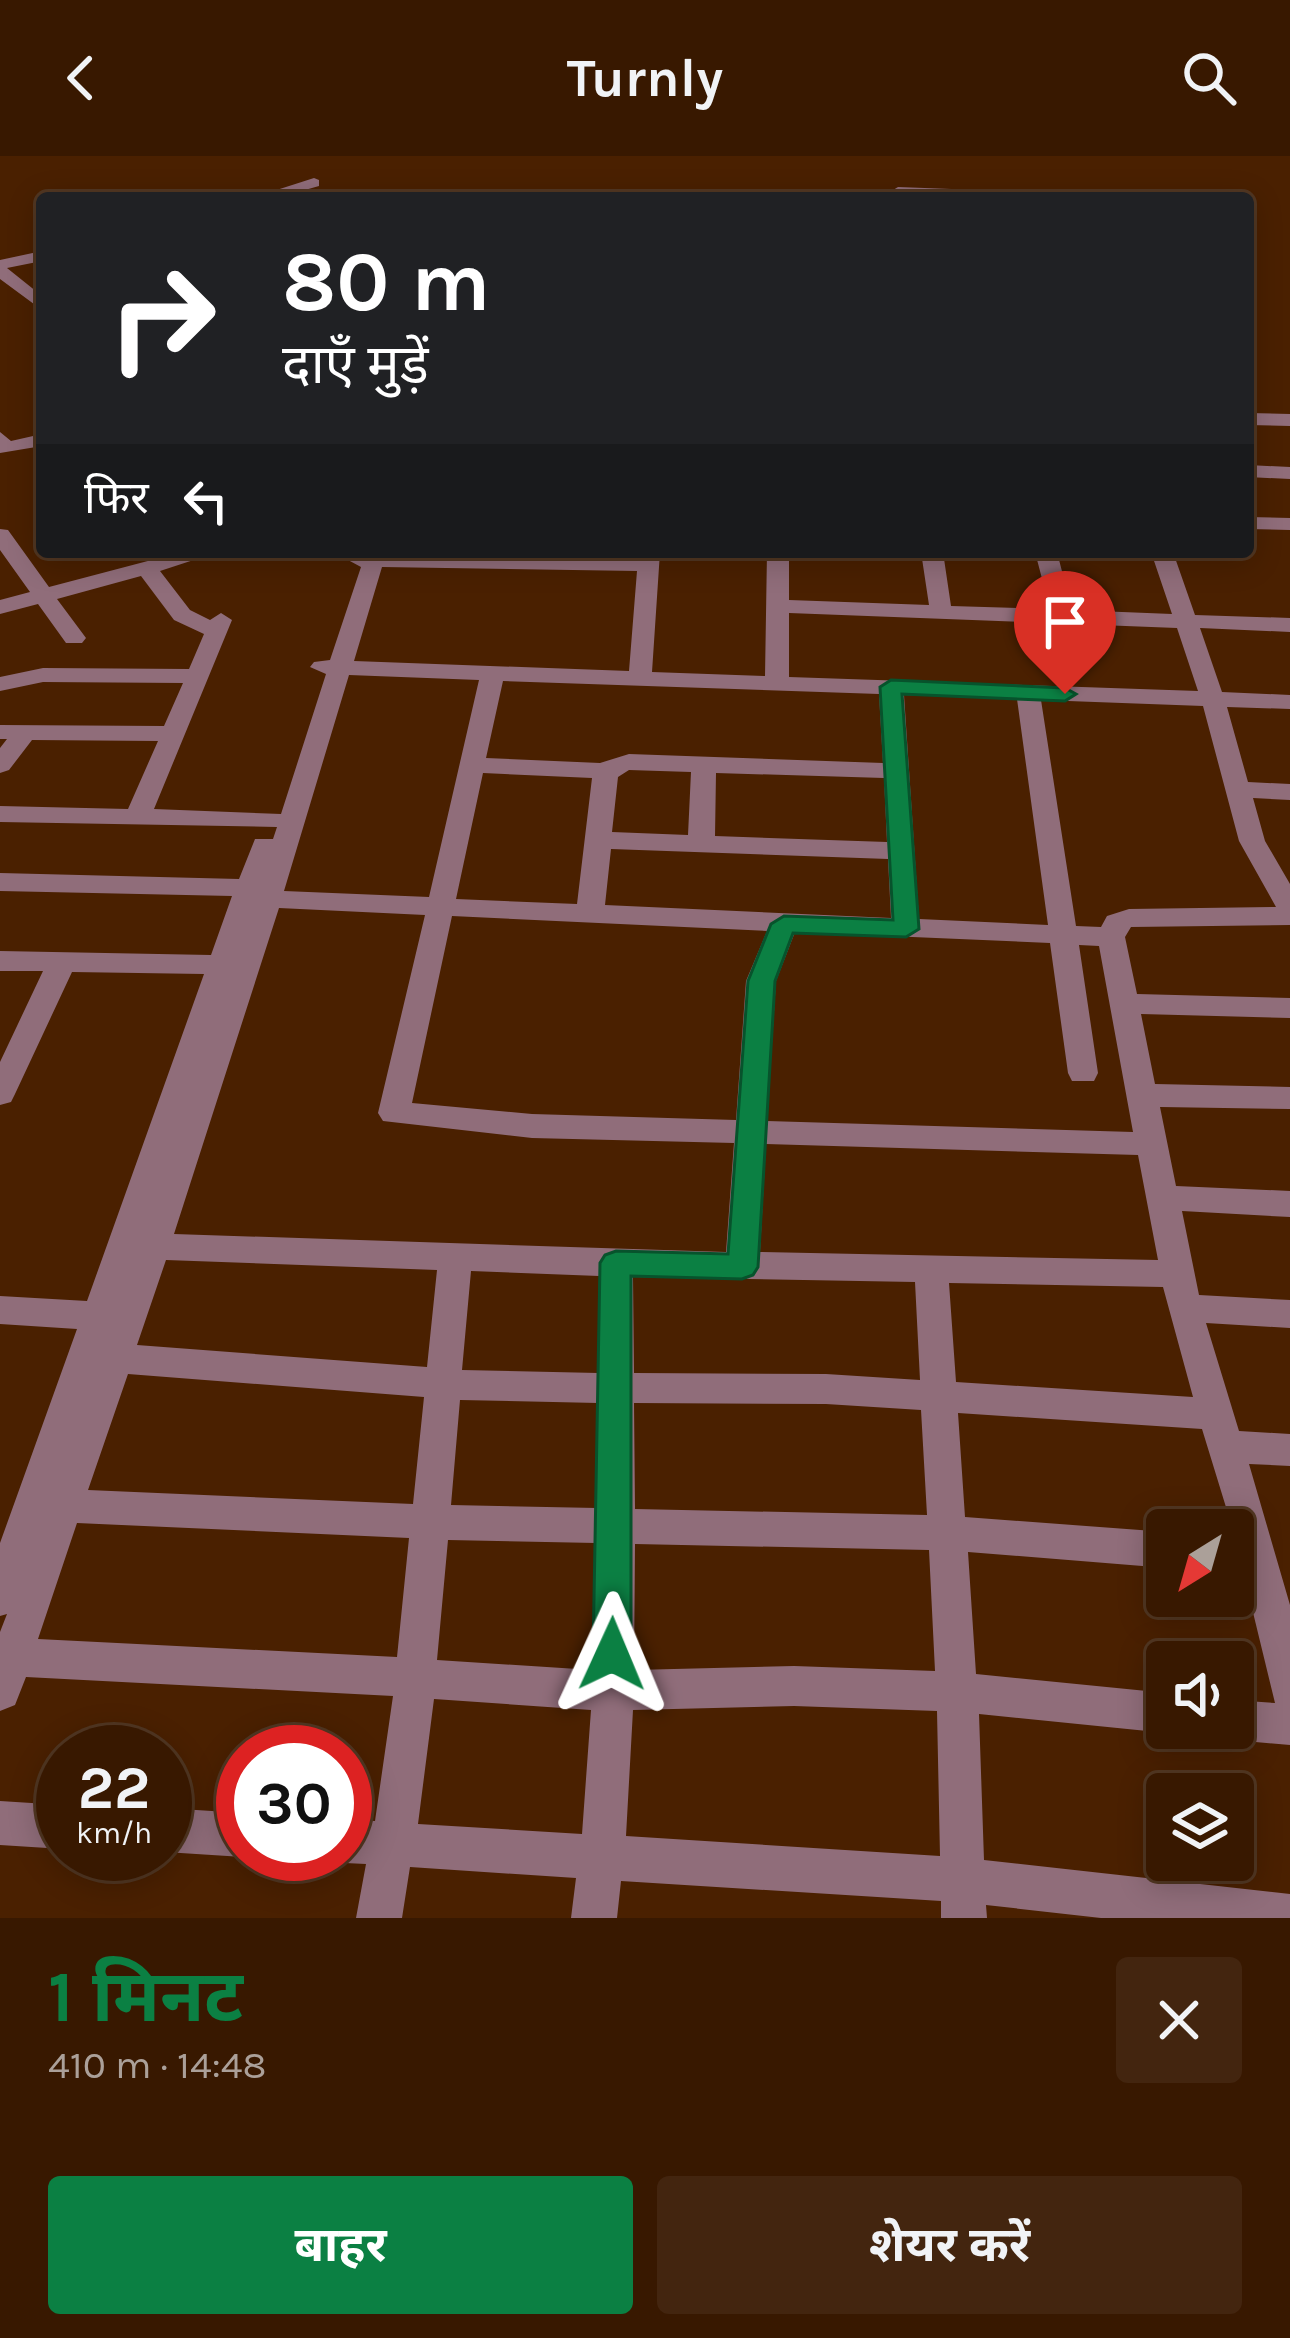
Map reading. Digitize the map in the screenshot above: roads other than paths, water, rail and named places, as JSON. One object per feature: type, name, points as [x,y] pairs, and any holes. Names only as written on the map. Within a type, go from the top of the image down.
[{"type":"street","points":[[282,192],[314,183]]},
{"type":"street","points":[[0,268],[36,258]]},
{"type":"street","points":[[0,268],[36,300]]},
{"type":"street","points":[[1254,419],[1290,420]]},
{"type":"street","points":[[0,438],[4,448],[36,441]]},
{"type":"street","points":[[1254,471],[1290,472]]},
{"type":"street","points":[[1254,524],[1287,530]]},
{"type":"street","points":[[0,535],[74,638]]},
{"type":"street","points":[[0,607],[183,558]]},
{"type":"street","points":[[367,558],[263,892],[50,1505],[6,1674],[303,1669],[415,1681],[611,1691],[794,1686],[957,1693],[1146,1711]]},
{"type":"street","points":[[586,558],[649,559],[640,677]]},
{"type":"street","points":[[778,558],[778,682]]},
{"type":"street","points":[[933,558],[941,612]]},
{"type":"street","points":[[1048,558],[1063,617]]},
{"type":"street","points":[[1164,558],[1189,622],[1252,841],[1290,912],[1129,918],[1117,922],[1111,938],[1180,1291],[1262,1569],[1290,1691]]},
{"type":"street","points":[[138,817],[219,626],[182,615],[146,567]]},
{"type":"street","points":[[777,606],[1290,626]]},
{"type":"street","points":[[331,667],[1290,701]]},
{"type":"street","points":[[263,892],[272,820],[331,667]]},
{"type":"street","points":[[493,672],[394,1113],[532,1126],[1150,1144]]},
{"type":"street","points":[[0,684],[43,675],[197,676]]},
{"type":"street","points":[[891,687],[906,929]]},
{"type":"street","points":[[1028,693],[1083,1072]]},
{"type":"street","points":[[0,765],[13,732],[172,734]]},
{"type":"street","points":[[471,765],[607,771],[629,763],[896,771]]},
{"type":"street","points":[[701,844],[704,765]]},
{"type":"street","points":[[590,916],[607,771]]},
{"type":"street","points":[[1234,789],[1290,792]]},
{"type":"street","points":[[0,814],[272,820]]},
{"type":"street","points":[[598,840],[902,851]]},
{"type":"street","points":[[0,882],[263,892],[590,916],[1111,938]]},
{"type":"street","points":[[742,1267],[761,981],[784,924]]},
{"type":"street","points":[[0,961],[235,964]]},
{"type":"street","points":[[2,1084],[62,962]]},
{"type":"street","points":[[1123,1004],[1290,1008]]},
{"type":"street","points":[[1141,1095],[1290,1098]]},
{"type":"street","points":[[1161,1198],[1290,1204]]},
{"type":"street","points":[[139,1246],[931,1270],[1180,1291],[1290,1314]]},
{"type":"street","points":[[379,1918],[396,1844],[415,1681],[455,1258]]},
{"type":"street","points":[[593,1918],[602,1856],[611,1691],[616,1263]]},
{"type":"street","points":[[931,1270],[965,1899]]},
{"type":"street","points":[[0,1310],[114,1317]]},
{"type":"street","points":[[0,1598],[50,1505],[116,1358],[114,1317]]},
{"type":"street","points":[[116,1358],[443,1384],[939,1394],[1219,1430],[1290,1450]]},
{"type":"street","points":[[50,1505],[428,1522],[947,1533],[1146,1548]]},
{"type":"street","points":[[1254,1722],[1290,1725]]},
{"type":"street","points":[[0,1822],[36,1825]]},
{"type":"street","points":[[372,1843],[602,1856],[965,1899],[1290,1916]]}]
